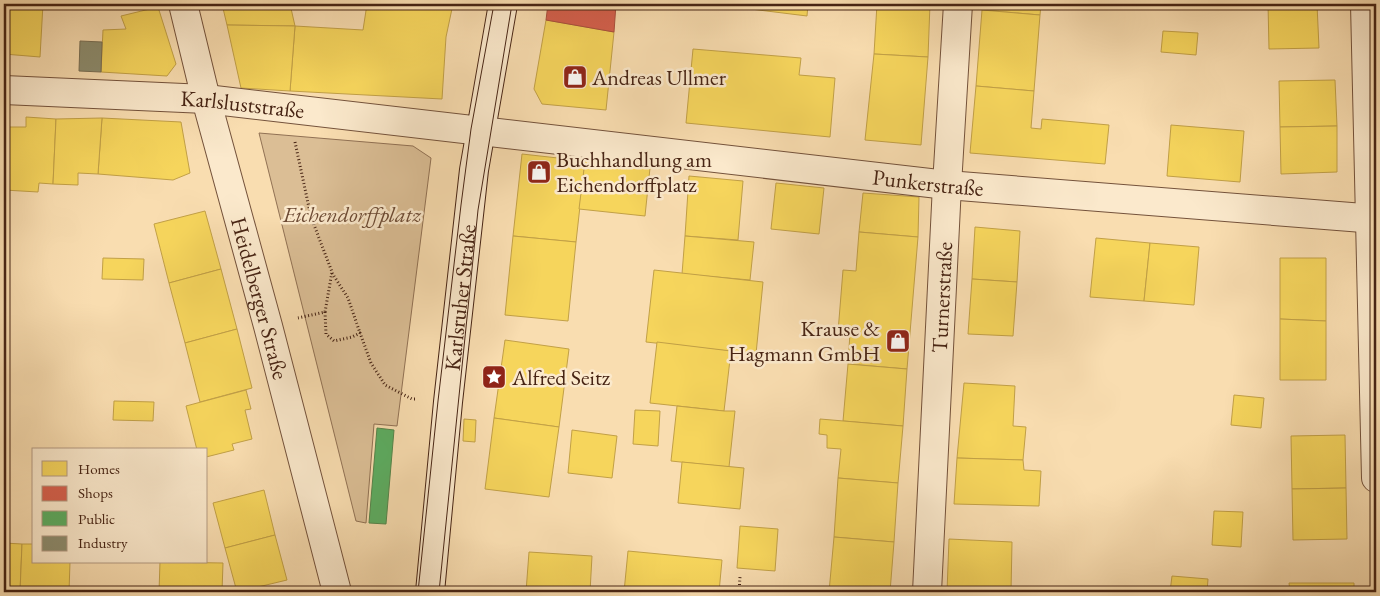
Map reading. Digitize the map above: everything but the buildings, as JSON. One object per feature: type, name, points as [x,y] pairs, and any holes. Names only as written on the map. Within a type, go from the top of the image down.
[{"type":"street","name":"Heidelberger Straße","points":[[183,4],[206,99],[268,326],[337,592]]},
{"type":"street","name":"Karlsruher Straße","points":[[430,592],[448,402],[474,170],[503,4]]},
{"type":"street","name":"Turnerstraße","points":[[927,592],[958,4]]},
{"type":"street","points":[[1365,4],[1373,219],[1376,478]]},
{"type":"street","name":"Karlsluststraße","points":[[4,90],[206,99],[480,130]]},
{"type":"street","name":"Punkerstraße","points":[[480,130],[947,185],[1373,219]]},
{"type":"path","points":[[288,109],[311,217],[332,272],[348,298],[371,363],[385,385],[412,399],[448,402]]},
{"type":"path","points":[[332,272],[324,312],[326,334],[334,341],[360,333]]},
{"type":"path","points":[[268,326],[324,312]]},
{"type":"path","points":[[739,592],[740,577]]},
{"type":"green space","name":"Eichendorffplatz","points":[[259,133],[413,146],[431,158],[397,426],[374,424],[366,523],[356,521]]},
{"type":"tram line","points":[[418,592],[461,205],[471,129],[494,4]]},
{"type":"tram line","points":[[439,592],[478,210],[512,4]]},
{"type":"place","name":"Andreas Ullmer","points":[[575,77]]},
{"type":"place","name":"Buchhandlung am Eichendorffplatz","points":[[539,172]]},
{"type":"place","name":"Krause & Hagmann GmbH","points":[[898,341]]},
{"type":"place","name":"Alfred Seitz","points":[[494,377]]}]
